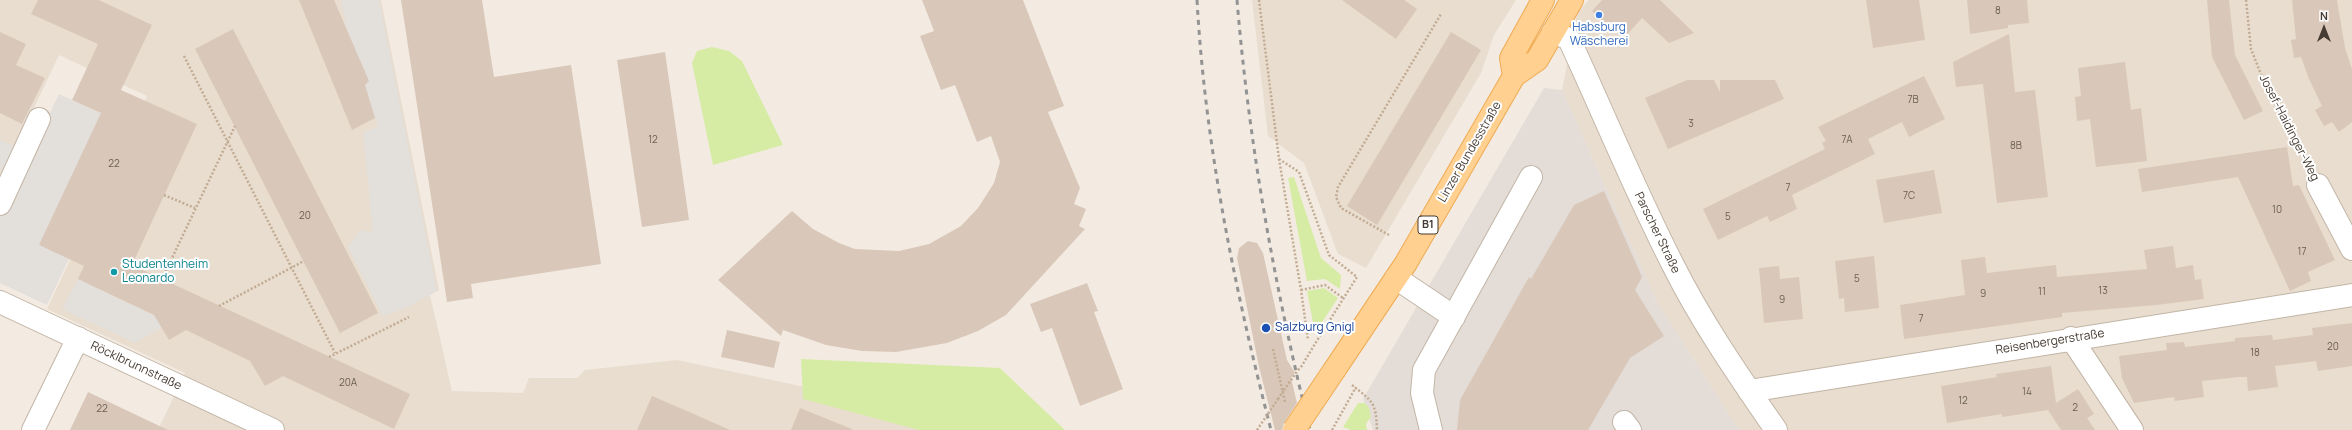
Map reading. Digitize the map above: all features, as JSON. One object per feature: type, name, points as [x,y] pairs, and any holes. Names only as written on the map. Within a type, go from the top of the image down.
[{"type":"main road","name":"Linzer Bundesstraße","points":[[1335,369],[1396,278],[1514,76],[1537,60],[1572,0]]},
{"type":"main road","points":[[1514,76],[1511,58],[1540,2]]},
{"type":"main road","name":"B1","points":[[1294,430],[1335,369]]},
{"type":"street","name":"Parscher Straße","points":[[1553,32],[1569,39],[1639,197],[1673,266],[1709,331],[1776,430]]},
{"type":"street","points":[[0,204],[39,119]]},
{"type":"street","points":[[1431,430],[1422,393],[1424,370],[1531,177]]},
{"type":"street","name":"Josef-Haidinger-Weg","points":[[2318,185],[2352,249]]},
{"type":"street","points":[[1396,278],[1454,317]]},
{"type":"street","name":"Reisenbergerstraße","points":[[1749,391],[2071,338],[2352,295]]},
{"type":"street","name":"Röcklbrunnstraße","points":[[0,302],[273,430]]},
{"type":"street","points":[[33,430],[78,338]]},
{"type":"street","points":[[2071,338],[2132,430]]},
{"type":"path","points":[[1259,0],[1279,159],[1308,340]]},
{"type":"path","name":"Josef-Haidinger-Weg","points":[[2246,0],[2251,49],[2264,82],[2318,185]]},
{"type":"path","points":[[1388,235],[1341,208],[1336,198],[1338,187],[1441,14]]},
{"type":"path","points":[[184,56],[290,269],[335,353]]},
{"type":"path","points":[[162,279],[226,142],[235,126]]},
{"type":"path","points":[[1257,430],[1301,367],[1343,298],[1358,277],[1329,255],[1299,172],[1279,159]]},
{"type":"path","points":[[164,195],[195,208]]},
{"type":"path","points":[[219,306],[304,261]]},
{"type":"path","points":[[1301,290],[1325,285],[1343,298]]},
{"type":"path","points":[[329,357],[409,317]]},
{"type":"path","points":[[1273,349],[1286,408]]},
{"type":"path","points":[[1335,369],[1372,402],[1376,410],[1377,430]]},
{"type":"path","points":[[1332,430],[1356,387]]},
{"type":"shaded area","points":[[0,0],[381,0],[439,290],[430,295],[452,391],[523,393],[529,378],[577,378],[585,370],[677,360],[815,389],[946,430],[158,430],[185,373],[47,309],[147,96],[59,55],[0,180]]},
{"type":"shaded area","points":[[341,0],[379,0],[437,291],[406,308],[383,316],[348,247],[360,230],[373,233],[363,132],[378,127],[347,33]]},
{"type":"shaded area","points":[[1252,0],[1516,0],[1494,35],[1481,73],[1366,268],[1338,254],[1304,163],[1268,136]]},
{"type":"shaded area","points":[[1589,0],[2352,0],[2352,430],[1739,430],[1657,302],[1562,90],[1577,13]]},
{"type":"shaded area","points":[[1544,88],[1562,90],[1657,302],[1739,430],[1373,430],[1363,399]]},
{"type":"shaded area","points":[[59,94],[101,113],[69,259],[47,305],[0,283],[0,181],[5,171],[0,169],[0,140],[17,147],[36,107],[50,113]]},
{"type":"shaded area","points":[[78,279],[170,323],[135,343],[62,309]]},
{"type":"green space","points":[[712,47],[729,51],[742,61],[783,145],[713,165],[692,63],[697,51]]},
{"type":"green space","points":[[1294,177],[1321,258],[1341,275],[1340,289],[1325,279],[1307,281],[1288,178]]},
{"type":"green space","points":[[1324,288],[1338,298],[1315,333],[1307,291]]},
{"type":"green space","points":[[801,359],[1000,368],[1065,430],[919,430],[803,399]]},
{"type":"green space","points":[[1358,403],[1365,403],[1369,408],[1371,417],[1366,424],[1367,430],[1351,430],[1343,427]]},
{"type":"building","points":[[38,0],[99,0],[152,25],[121,90],[197,124],[132,265],[410,394],[394,429],[283,376],[265,386],[250,361],[186,330],[169,340],[154,315],[78,279],[84,266],[39,245],[101,113],[72,100],[98,44],[31,14]]},
{"type":"building","points":[[299,0],[334,0],[369,81],[365,85],[375,118],[352,130]]},
{"type":"building","points":[[401,0],[482,0],[494,77],[571,65],[601,264],[471,284],[473,298],[447,302]]},
{"type":"building","points":[[922,0],[1023,0],[1064,106],[1048,112],[1080,188],[1074,204],[1086,209],[1079,226],[1085,229],[1006,315],[978,331],[947,343],[896,352],[862,351],[826,345],[783,330],[781,336],[718,280],[792,211],[813,229],[839,243],[855,249],[899,251],[929,244],[961,226],[978,208],[994,183],[1000,162],[991,136],[977,142],[955,85],[941,90],[920,36],[934,31]]},
{"type":"building","points":[[1342,0],[1404,0],[1417,9],[1396,39]]},
{"type":"building","points":[[1602,0],[1660,0],[1694,33],[1669,43],[1642,18],[1623,39],[1592,11]]},
{"type":"building","points":[[1866,0],[1919,0],[1925,40],[1873,48]]},
{"type":"building","points":[[1967,0],[2027,0],[2029,23],[2008,25],[2008,28],[1970,34]]},
{"type":"building","points":[[2207,0],[2229,0],[2235,55],[2263,111],[2244,120],[2212,57]]},
{"type":"building","points":[[2292,0],[2337,0],[2345,48],[2352,69],[2352,122],[2339,132],[2332,122],[2324,126],[2315,110],[2322,106],[2309,79],[2301,57],[2294,58],[2291,40],[2296,39]]},
{"type":"building","points":[[233,29],[378,313],[340,333],[195,49]]},
{"type":"building","points":[[0,32],[26,44],[16,65],[45,78],[22,124],[0,113]]},
{"type":"building","points":[[1451,32],[1481,50],[1377,225],[1347,206]]},
{"type":"building","points":[[2009,34],[2015,92],[2035,90],[2048,197],[1997,203],[1983,84],[1956,87],[1953,62]]},
{"type":"building","points":[[665,52],[689,220],[642,227],[617,60]]},
{"type":"building","points":[[2125,62],[2131,110],[2141,108],[2147,161],[2096,167],[2090,119],[2077,121],[2075,97],[2081,96],[2078,68]]},
{"type":"building","points":[[1924,76],[1945,119],[1909,137],[1902,122],[1868,139],[1875,154],[1792,195],[1797,209],[1770,222],[1767,216],[1718,240],[1703,209],[1825,149],[1822,143],[1826,141],[1818,127]]},
{"type":"building","points":[[1687,80],[1714,80],[1720,92],[1720,80],[1775,80],[1784,99],[1668,149],[1645,98]]},
{"type":"building","points":[[2287,147],[2293,186],[2299,185],[2335,260],[2308,272],[2311,281],[2290,291],[2238,177],[2142,192],[2138,169]]},
{"type":"building","points":[[1934,170],[1942,213],[1884,223],[1876,180]]},
{"type":"building","points":[[1604,191],[1642,277],[1635,290],[1664,336],[1630,358],[1588,430],[1457,430],[1460,400],[1529,277],[1531,279],[1574,205]]},
{"type":"building","points":[[1248,241],[1257,243],[1263,253],[1287,360],[1295,373],[1291,378],[1297,403],[1284,423],[1282,430],[1275,430],[1259,367],[1237,258],[1239,248]]},
{"type":"building","points":[[2173,246],[2176,268],[2193,265],[2195,280],[2201,279],[2204,299],[2156,305],[2062,313],[2062,317],[1904,339],[1900,305],[1965,295],[1961,260],[1985,257],[1987,273],[2056,265],[2057,277],[2147,269],[2144,250]]},
{"type":"building","points":[[1874,256],[1879,308],[1845,312],[1844,298],[1839,299],[1835,261]]},
{"type":"building","points":[[1779,266],[1780,279],[1799,277],[1803,319],[1764,323],[1759,268]]},
{"type":"building","points":[[1087,283],[1098,311],[1094,312],[1123,389],[1080,406],[1052,328],[1041,332],[1030,304]]},
{"type":"building","points":[[2352,323],[2352,366],[2318,371],[2316,361],[2275,366],[2278,387],[2248,391],[2247,377],[2202,381],[2204,397],[2175,401],[2174,397],[2134,403],[2122,378],[2119,356],[2167,350],[2166,343],[2184,342],[2185,347],[2235,341],[2235,338],[2272,335],[2273,340],[2313,335],[2312,328]]},
{"type":"building","points":[[727,330],[780,342],[774,368],[721,357]]},
{"type":"building","points":[[2051,366],[2056,403],[2078,389],[2094,414],[2087,418],[2095,430],[2061,430],[2048,410],[2002,417],[2002,414],[1947,423],[1941,386],[1997,377],[1996,374]]},
{"type":"building","points":[[88,392],[168,430],[70,430]]},
{"type":"building","points":[[652,396],[687,411],[730,430],[637,430]]},
{"type":"building","points":[[800,408],[852,429],[852,430],[791,430]]},
{"type":"railway","points":[[1197,0],[1201,54],[1214,163],[1245,324],[1271,430]]},
{"type":"railway","points":[[1237,0],[1242,54],[1256,163],[1275,270],[1297,377],[1310,430]]},
{"type":"place","name":"Habsburg Wäscherei","points":[[1599,15]]},
{"type":"place","name":"Studentenheim Leonardo","points":[[114,272]]},
{"type":"place","name":"Salzburg Gnigl","points":[[1266,328]]}]
